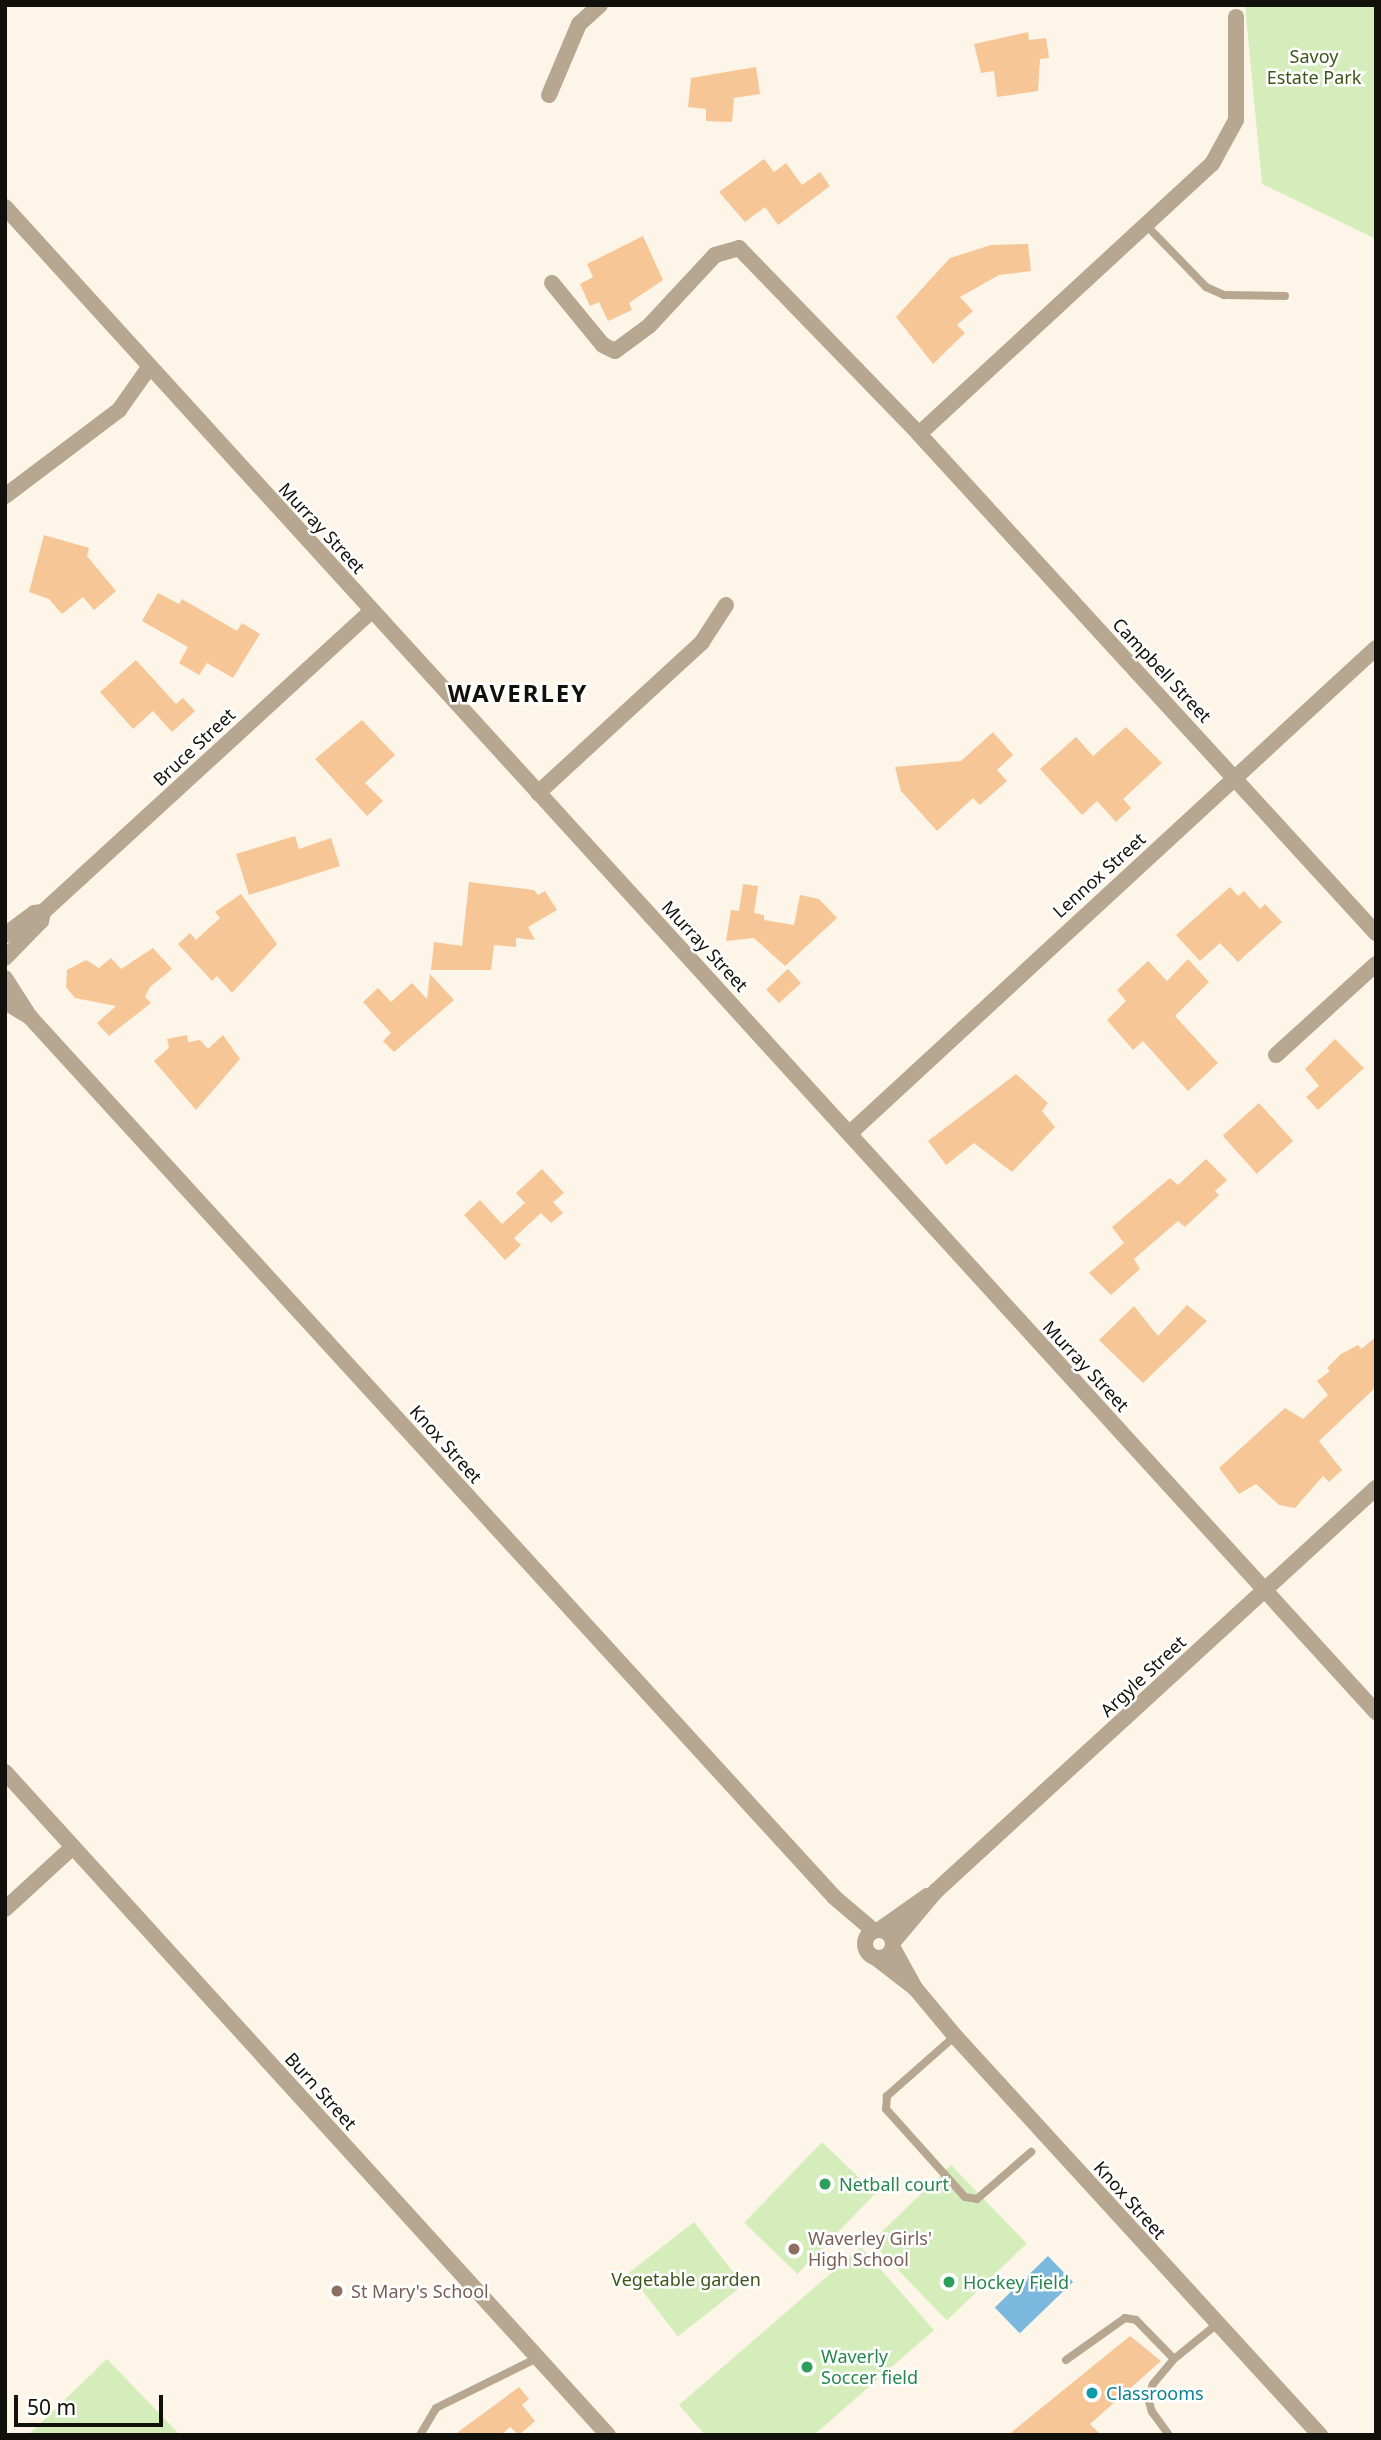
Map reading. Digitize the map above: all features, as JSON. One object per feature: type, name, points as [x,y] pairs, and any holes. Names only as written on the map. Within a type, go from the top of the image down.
[{"type":"street","points":[[549,95],[579,24],[600,5]]},
{"type":"street","points":[[919,435],[1212,164],[1236,120],[1236,17]]},
{"type":"street","name":"Murray Street","points":[[5,207],[148,369],[850,1133],[1376,1712]]},
{"type":"street","name":"Campbell Street","points":[[552,283],[603,345],[615,351],[649,326],[715,255],[738,248],[919,435],[1376,933]]},
{"type":"street","points":[[5,496],[119,410],[148,369]]},
{"type":"street","points":[[538,793],[702,642],[726,605]]},
{"type":"street","name":"Bruce Street","points":[[5,958],[41,921],[43,912],[372,611]]},
{"type":"street","name":"Lennox Street","points":[[850,1133],[1376,648]]},
{"type":"street","name":"Bruce Street","points":[[5,935],[34,913],[43,912]]},
{"type":"street","points":[[1276,1055],[1376,964]]},
{"type":"street","name":"Knox Street","points":[[5,978],[30,1017],[834,1897],[873,1934],[893,1945],[915,1988]]},
{"type":"street","name":"Knox Street","points":[[5,1002],[30,1017]]},
{"type":"street","name":"Argyle Street","points":[[873,1934],[936,1891],[1376,1488]]},
{"type":"street","name":"Burn Street","points":[[5,1772],[608,2435]]},
{"type":"street","points":[[5,1909],[72,1847]]},
{"type":"street","name":"Argyle Street","points":[[876,1958],[893,1945],[936,1891]]},
{"type":"street","points":[[873,1934],[867,1950],[876,1958]]},
{"type":"street","name":"Knox Street","points":[[876,1958],[915,1988],[955,2036],[1320,2435]]},
{"type":"lane","points":[[1146,225],[1206,287],[1224,295],[1284,296]]},
{"type":"lane","points":[[955,2036],[887,2096],[886,2109],[965,2197],[977,2199],[1031,2152]]},
{"type":"lane","points":[[1066,2360],[1125,2318],[1136,2319],[1174,2358]]},
{"type":"lane","points":[[1169,2435],[1148,2398],[1174,2358],[1217,2323]]},
{"type":"lane","points":[[420,2435],[436,2408],[537,2358]]},
{"type":"green space","name":"Savoy Estate Park","points":[[1245,5],[1376,5],[1376,239],[1262,184]]},
{"type":"green space","points":[[822,2142],[875,2193],[797,2274],[744,2223]]},
{"type":"green space","name":"Hockey Field","points":[[951,2165],[1027,2243],[947,2321],[871,2242]]},
{"type":"green space","name":"Vegetable garden","points":[[694,2222],[743,2285],[678,2336],[629,2273]]},
{"type":"green space","name":"Waverly Soccer field","points":[[861,2247],[934,2330],[814,2435],[705,2435],[679,2405]]},
{"type":"green space","points":[[107,2359],[180,2435],[28,2435]]},
{"type":"water","points":[[1048,2256],[1073,2282],[1020,2333],[995,2307]]},
{"type":"building","points":[[1028,32],[1029,40],[1046,38],[1049,58],[1040,59],[1038,91],[997,97],[994,71],[981,73],[974,44]]},
{"type":"building","points":[[756,67],[760,94],[734,98],[732,122],[706,121],[706,109],[688,107],[691,78]]},
{"type":"building","points":[[764,159],[774,172],[786,163],[802,185],[820,172],[830,186],[778,225],[765,207],[745,222],[719,192]]},
{"type":"building","points":[[643,236],[663,280],[629,303],[632,310],[608,321],[599,302],[590,306],[580,284],[593,277],[587,264]]},
{"type":"building","points":[[1028,244],[1031,271],[999,275],[960,297],[973,311],[957,325],[965,333],[933,364],[896,317],[950,258],[991,245]]},
{"type":"building","points":[[44,535],[89,548],[87,556],[116,591],[94,610],[83,597],[62,614],[49,599],[29,592]]},
{"type":"building","points":[[158,593],[179,604],[182,599],[237,631],[242,623],[260,634],[233,678],[207,663],[199,675],[179,663],[188,647],[142,621]]},
{"type":"building","points":[[136,660],[176,704],[183,698],[195,711],[172,732],[153,711],[133,729],[100,692]]},
{"type":"building","points":[[362,720],[395,755],[365,783],[383,801],[367,816],[315,759]]},
{"type":"building","points":[[1126,727],[1162,763],[1123,799],[1131,808],[1116,822],[1097,801],[1082,815],[1040,769],[1076,737],[1093,756]]},
{"type":"building","points":[[993,732],[1013,755],[997,770],[1007,781],[980,805],[973,798],[937,831],[901,791],[895,767],[961,761]]},
{"type":"building","points":[[295,836],[299,849],[331,838],[340,866],[249,895],[236,854]]},
{"type":"building","points":[[469,882],[534,890],[538,895],[545,891],[557,910],[528,927],[535,940],[516,938],[516,947],[494,945],[491,970],[431,970],[434,942],[462,946]]},
{"type":"building","points":[[743,884],[758,886],[754,913],[764,915],[764,920],[794,925],[800,895],[819,899],[837,918],[785,966],[754,938],[726,941],[731,910],[739,911]]},
{"type":"building","points":[[1230,887],[1238,896],[1244,891],[1260,909],[1265,904],[1282,922],[1238,962],[1220,943],[1200,961],[1176,935]]},
{"type":"building","points":[[241,894],[277,944],[232,993],[217,976],[212,981],[178,944],[190,933],[196,940],[220,918],[215,912]]},
{"type":"building","points":[[153,948],[172,969],[150,987],[145,997],[151,1003],[109,1036],[97,1023],[116,1006],[75,998],[66,987],[67,970],[86,960],[99,968],[111,958],[121,969]]},
{"type":"building","points":[[1188,959],[1209,982],[1175,1016],[1218,1063],[1188,1091],[1143,1041],[1133,1050],[1107,1020],[1126,1001],[1117,990],[1148,961],[1167,981]]},
{"type":"building","points":[[788,969],[801,983],[779,1003],[766,989]]},
{"type":"building","points":[[430,974],[454,1000],[394,1052],[383,1041],[391,1033],[363,1002],[378,988],[391,1002],[412,983],[427,999]]},
{"type":"building","points":[[187,1035],[188,1042],[200,1040],[208,1049],[223,1035],[240,1059],[196,1110],[154,1061],[169,1048],[167,1039]]},
{"type":"building","points":[[1335,1039],[1364,1068],[1318,1110],[1306,1097],[1319,1086],[1305,1069]]},
{"type":"building","points":[[1016,1074],[1048,1103],[1042,1111],[1055,1127],[1012,1172],[974,1143],[946,1165],[928,1141]]},
{"type":"building","points":[[1259,1103],[1293,1141],[1257,1174],[1223,1136]]},
{"type":"building","points":[[1206,1159],[1227,1180],[1215,1191],[1219,1195],[1185,1227],[1178,1221],[1134,1259],[1140,1269],[1111,1295],[1089,1273],[1124,1243],[1112,1227],[1170,1178],[1178,1185]]},
{"type":"building","points":[[542,1169],[564,1193],[553,1202],[563,1213],[551,1223],[541,1213],[514,1238],[521,1245],[505,1260],[464,1215],[480,1200],[502,1224],[525,1203],[516,1193]]},
{"type":"building","points":[[1187,1305],[1207,1321],[1143,1383],[1099,1340],[1134,1306],[1158,1336]]},
{"type":"building","points":[[1376,1337],[1376,1387],[1319,1441],[1342,1470],[1329,1482],[1323,1476],[1295,1508],[1279,1505],[1256,1484],[1239,1494],[1219,1468],[1285,1408],[1303,1419],[1328,1395],[1317,1381],[1330,1371],[1327,1368],[1341,1354],[1358,1345],[1361,1349]]},
{"type":"building","name":"Classrooms","points":[[1130,2336],[1161,2361],[1090,2424],[1101,2435],[1008,2435]]},
{"type":"building","points":[[519,2387],[529,2399],[522,2405],[535,2421],[519,2435],[510,2427],[501,2435],[454,2435]]},
{"type":"place","name":"Netball court","points":[[825,2184]]},
{"type":"place","name":"Waverley Girls' High School","points":[[794,2249]]},
{"type":"place","name":"Hockey Field","points":[[949,2282]]},
{"type":"place","name":"St Mary's School","points":[[337,2291]]},
{"type":"place","name":"Waverly Soccer field","points":[[807,2367]]},
{"type":"place","name":"Classrooms","points":[[1092,2393]]},
{"type":"district","name":"WAVERLEY","points":[[518,693]]}]
